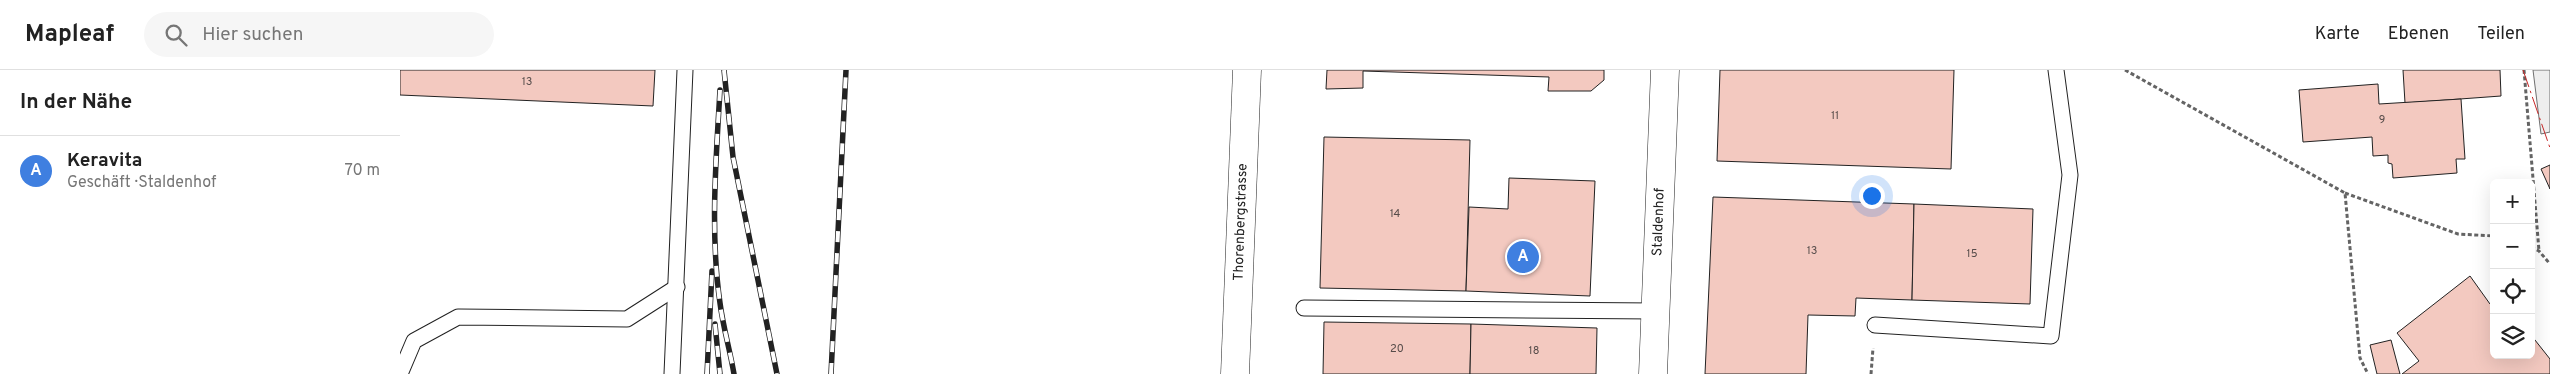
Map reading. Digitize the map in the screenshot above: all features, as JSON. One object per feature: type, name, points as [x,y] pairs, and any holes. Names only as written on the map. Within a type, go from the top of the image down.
[{"type":"street","name":"Thorenbergstrasse","points":[[1235,374],[1247,70]]},
{"type":"street","name":"Staldenhof","points":[[1653,374],[1665,70]]},
{"type":"lane","points":[[672,374],[685,70]]},
{"type":"lane","points":[[1875,325],[2051,336],[2070,175],[2056,70]]},
{"type":"lane","points":[[400,374],[414,342],[458,318],[628,319],[677,287]]},
{"type":"lane","points":[[1304,308],[1655,311]]},
{"type":"path","points":[[2125,70],[2345,193],[2458,234],[2490,236]]},
{"type":"path","points":[[2524,70],[2539,251]]},
{"type":"path","points":[[2345,193],[2360,358],[2368,374]]},
{"type":"path","points":[[2535,249],[2550,264]]},
{"type":"shaded area","points":[[2533,70],[2550,70],[2550,132],[2541,134]]},
{"type":"building","points":[[400,70],[655,70],[653,106],[400,95]]},
{"type":"building","points":[[1327,70],[1604,70],[1604,80],[1591,91],[1548,91],[1549,77],[1363,71],[1363,88],[1326,89]]},
{"type":"building","points":[[1720,70],[1954,70],[1951,169],[1717,161]]},
{"type":"building","points":[[2403,70],[2500,70],[2501,96],[2405,103]]},
{"type":"building","points":[[2378,84],[2379,104],[2461,99],[2465,159],[2456,159],[2457,173],[2393,178],[2392,164],[2388,163],[2388,155],[2373,156],[2372,137],[2303,142],[2299,90]]},
{"type":"building","points":[[1324,137],[1470,140],[1466,291],[1320,288]]},
{"type":"building","points":[[2550,165],[2550,189],[2541,169]]},
{"type":"building","points":[[1509,178],[1595,181],[1590,296],[1466,291],[1469,207],[1508,209]]},
{"type":"building","points":[[1713,197],[1914,204],[1912,300],[1856,298],[1855,316],[1808,315],[1806,374],[1705,374]]},
{"type":"building","points":[[1914,204],[2033,209],[2030,304],[1912,300]]},
{"type":"building","points":[[2470,276],[2490,304],[2490,359],[2535,359],[2535,340],[2550,359],[2550,374],[2402,374],[2419,361],[2397,333]]},
{"type":"building","points":[[1324,322],[1471,324],[1470,374],[1323,374]]},
{"type":"building","points":[[1471,324],[1597,328],[1596,374],[1470,374]]},
{"type":"building","points":[[2391,340],[2400,374],[2377,374],[2370,345]]},
{"type":"railway","points":[[724,70],[733,157],[777,374]]},
{"type":"railway","points":[[831,374],[846,70]]},
{"type":"railway","points":[[720,90],[715,196],[715,250],[721,312],[734,374]]},
{"type":"railway","points":[[707,374],[712,271]]},
{"type":"railway","points":[[715,324],[720,374]]},
{"type":"power","points":[[2523,70],[2550,148]]},
{"type":"place","name":"Keravita","points":[[1523,257]]}]
